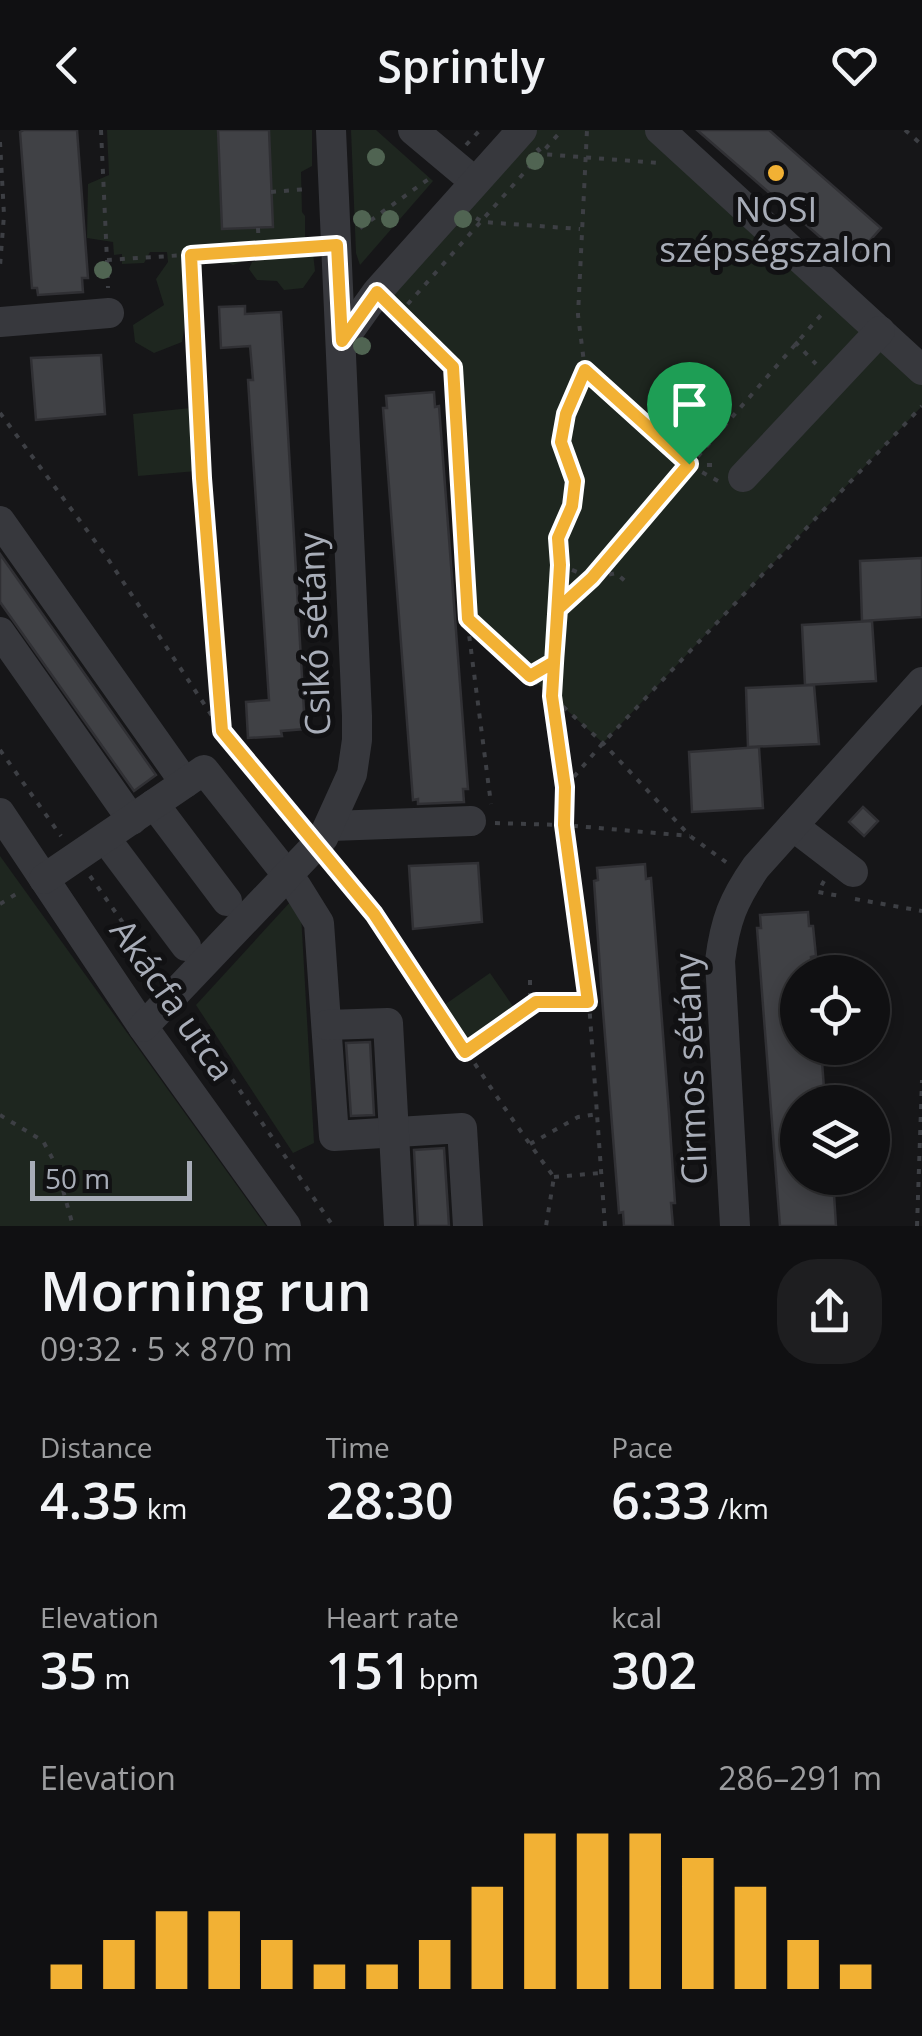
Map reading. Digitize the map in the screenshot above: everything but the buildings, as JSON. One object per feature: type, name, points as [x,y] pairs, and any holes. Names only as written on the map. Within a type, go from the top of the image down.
[{"type":"street","name":"Csikó sétány","points":[[143,1027],[323,836],[352,774],[358,740],[331,130]]},
{"type":"street","points":[[412,130],[452,162],[465,193]]},
{"type":"street","points":[[342,341],[377,292],[522,130]]},
{"type":"street","points":[[660,130],[922,370]]},
{"type":"street","points":[[0,322],[109,313]]},
{"type":"street","points":[[731,479],[880,331]]},
{"type":"street","points":[[0,521],[185,783]]},
{"type":"street","points":[[0,632],[143,812],[228,901]]},
{"type":"street","name":"Cirmos sétány","points":[[735,1226],[720,961],[724,928],[736,896],[749,878],[793,826],[906,711],[922,682]]},
{"type":"street","points":[[44,879],[204,770],[296,886],[320,923],[334,1136],[462,1128],[468,1226]]},
{"type":"street","name":"Akácfa utca","points":[[0,813],[143,1027],[286,1226]]},
{"type":"street","points":[[323,836],[481,813]]},
{"type":"street","points":[[793,826],[852,872]]},
{"type":"street","points":[[105,838],[186,946]]},
{"type":"street","points":[[326,1026],[388,1022],[399,1226]]},
{"type":"path","points":[[101,130],[107,260],[337,245],[452,162]]},
{"type":"path","points":[[399,314],[562,130]]},
{"type":"path","points":[[587,130],[578,315],[585,370],[566,414],[561,442],[575,481],[572,506],[558,538],[560,565],[552,696],[565,787],[564,825],[588,1002],[606,1226]]},
{"type":"path","points":[[905,130],[922,145]]},
{"type":"path","points":[[0,142],[4,215],[0,266]]},
{"type":"path","points":[[542,154],[699,166]]},
{"type":"path","points":[[271,192],[307,189]]},
{"type":"path","points":[[465,193],[483,222]]},
{"type":"path","points":[[483,222],[582,229]]},
{"type":"path","points":[[258,228],[259,250]]},
{"type":"path","points":[[191,255],[202,478],[222,731]]},
{"type":"path","points":[[377,292],[453,367],[481,813],[690,836]]},
{"type":"path","points":[[558,609],[592,578],[840,294]]},
{"type":"path","points":[[585,370],[689,464],[731,479]]},
{"type":"path","points":[[565,787],[922,406]]},
{"type":"path","points":[[0,412],[106,556],[222,731],[323,836],[465,1052],[554,1177],[546,1226]]},
{"type":"path","points":[[560,565],[592,578],[616,573],[626,582]]},
{"type":"path","points":[[468,619],[603,743],[690,836],[749,878]]},
{"type":"path","points":[[530,676],[554,662]]},
{"type":"path","points":[[530,980],[530,996],[536,1002]]},
{"type":"path","points":[[465,1052],[536,1002],[588,1002]]},
{"type":"path","points":[[917,1226],[922,1080]]},
{"type":"path","points":[[530,1144],[578,1117],[598,1114]]},
{"type":"path","points":[[0,1115],[43,1141],[56,1165],[73,1226]]},
{"type":"path","points":[[554,1177],[602,1173]]},
{"type":"shaded area","points":[[107,130],[312,130],[312,166],[301,172],[305,240],[313,253],[315,271],[303,288],[284,290],[277,281],[257,280],[249,269],[252,262],[268,259],[266,244],[241,246],[241,262],[233,265],[220,259],[200,260],[200,289],[185,323],[182,342],[154,353],[135,342],[133,325],[164,305],[156,279],[168,262],[167,252],[150,252],[144,263],[122,264],[122,254],[114,255],[113,242],[87,238],[88,184],[109,175]]},
{"type":"shaded area","points":[[351,130],[376,130],[433,181],[360,265],[356,253]]},
{"type":"shaded area","points":[[522,130],[660,130],[922,370],[922,406],[603,743],[467,619],[453,367],[377,292]]},
{"type":"shaded area","points":[[191,408],[197,471],[138,476],[133,414]]},
{"type":"shaded area","points":[[0,856],[266,1226],[0,1226]]},
{"type":"shaded area","points":[[292,900],[301,914],[314,1143],[293,1153],[196,1005]]},
{"type":"shaded area","points":[[490,973],[517,1012],[467,1047],[440,1008]]},
{"type":"place","name":"NOSI szépségszalon","points":[[776,173]]},
{"type":"route","points":[[689,464],[585,370],[566,414],[561,442],[575,481],[572,506],[558,538],[560,565],[558,609],[552,696],[565,787],[564,825],[588,1002],[536,1002],[465,1052],[374,914],[222,731],[202,478],[191,255],[337,245],[342,341],[377,292],[453,367],[468,619],[530,676],[554,662],[558,609],[592,578],[689,464]]}]
